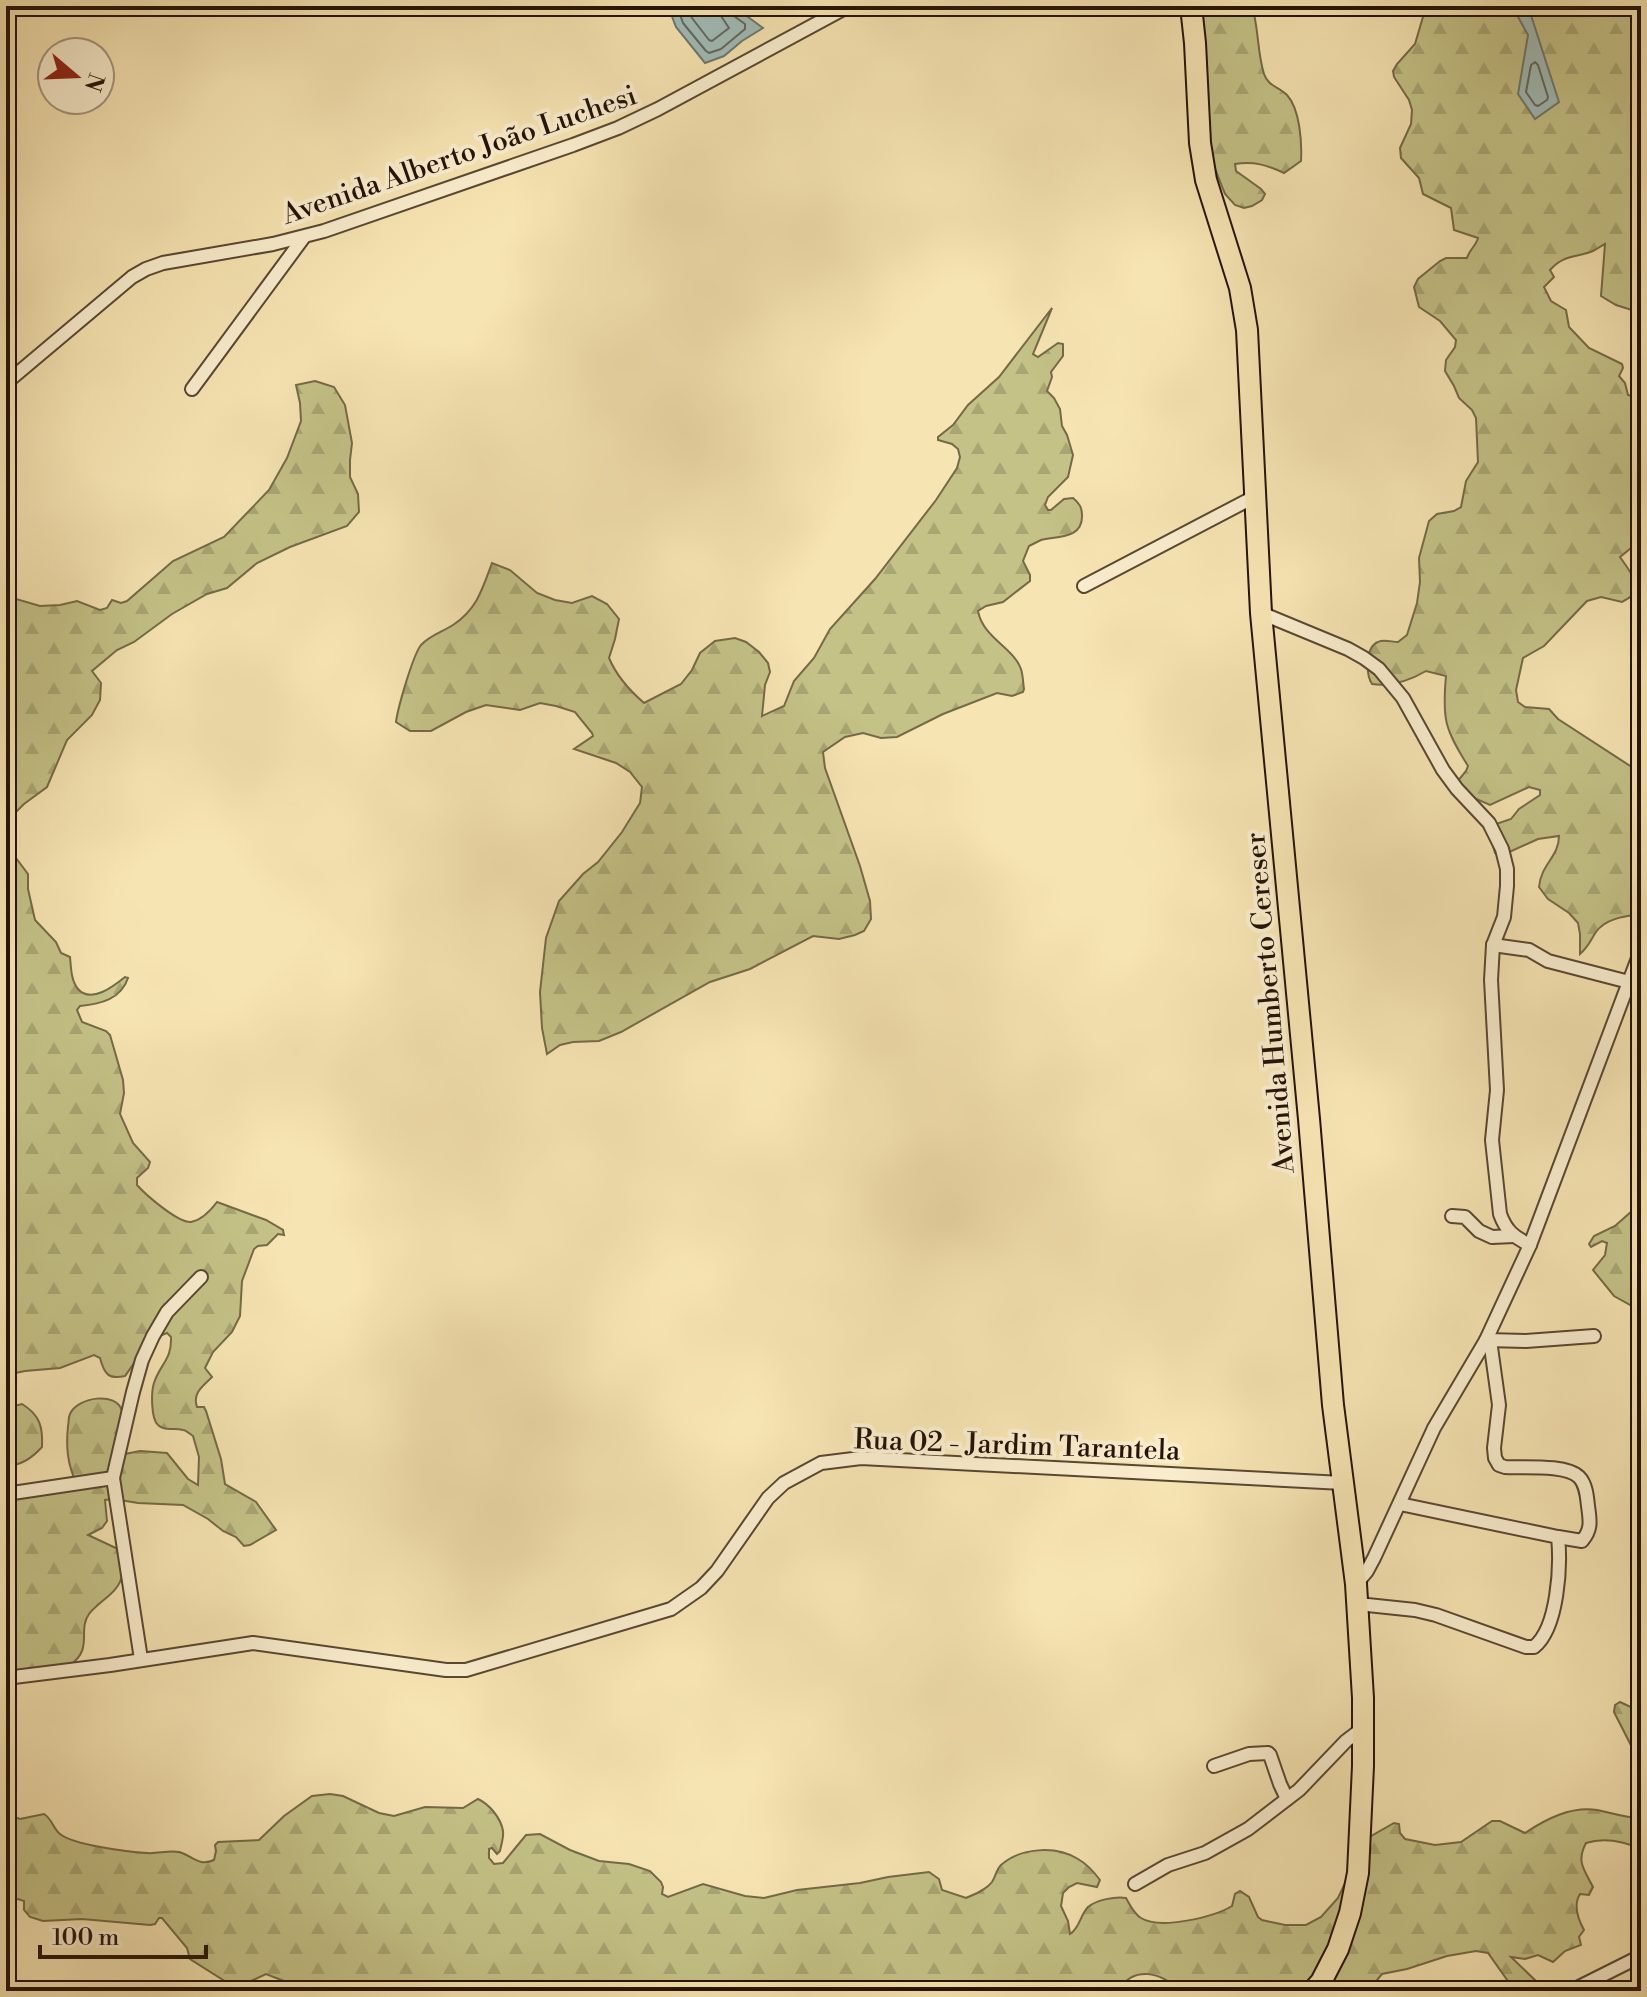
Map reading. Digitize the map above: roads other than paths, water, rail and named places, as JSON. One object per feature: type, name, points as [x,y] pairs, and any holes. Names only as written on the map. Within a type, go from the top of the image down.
[{"type":"main road","name":"Avenida Humberto Cereser","points":[[1191,6],[1200,143],[1206,180],[1240,288],[1247,330],[1261,613],[1333,1405],[1357,1594],[1363,1728],[1358,1873],[1350,1913],[1338,1949],[1313,1991]]},
{"type":"street","name":"Avenida Alberto João Luchesi","points":[[6,383],[132,277],[146,269],[163,263],[304,237],[573,145],[618,128],[704,85],[849,6]]},
{"type":"street","points":[[192,389],[304,237]]},
{"type":"street","points":[[1084,586],[1254,497]]},
{"type":"street","points":[[1261,613],[1364,658],[1379,669],[1403,698],[1443,770],[1489,823],[1502,849],[1507,886],[1504,917],[1493,945],[1491,980],[1497,1090],[1492,1140],[1500,1214],[1504,1225],[1514,1236],[1530,1245]]},
{"type":"street","points":[[1493,945],[1529,950],[1548,961],[1629,982]]},
{"type":"street","points":[[1558,1537],[1555,1603],[1544,1636],[1534,1647],[1526,1647],[1436,1615],[1357,1594],[1434,1428],[1488,1340],[1530,1245],[1641,950]]},
{"type":"street","points":[[1452,1216],[1465,1217],[1479,1231],[1492,1237],[1514,1236]]},
{"type":"street","points":[[6,1678],[141,1659],[113,1478],[142,1360],[167,1312],[201,1277]]},
{"type":"street","points":[[1488,1340],[1526,1341],[1594,1336]]},
{"type":"street","points":[[1400,1504],[1582,1541],[1589,1533],[1591,1524],[1581,1478],[1559,1469],[1505,1467],[1499,1465],[1495,1458],[1499,1405],[1488,1340]]},
{"type":"street","name":"Rua 02 - Jardim Tarantela","points":[[141,1659],[253,1643],[446,1670],[466,1670],[671,1609],[701,1588],[717,1571],[768,1498],[784,1483],[821,1463],[861,1458],[1343,1483]]},
{"type":"street","points":[[6,1494],[113,1478]]},
{"type":"street","points":[[1352,1547],[1372,1546],[1382,1539]]},
{"type":"street","points":[[1135,1884],[1168,1865],[1205,1853],[1248,1829],[1299,1790],[1346,1741],[1363,1728]]},
{"type":"street","points":[[1214,1766],[1249,1754],[1268,1753],[1287,1799]]},
{"type":"street","points":[[1571,1991],[1641,1956]]},
{"type":"water","points":[[668,6],[733,6],[763,28],[724,56],[705,63],[676,27]]},
{"type":"water","points":[[1512,6],[1528,6],[1559,102],[1535,119],[1518,94],[1528,35]]}]
